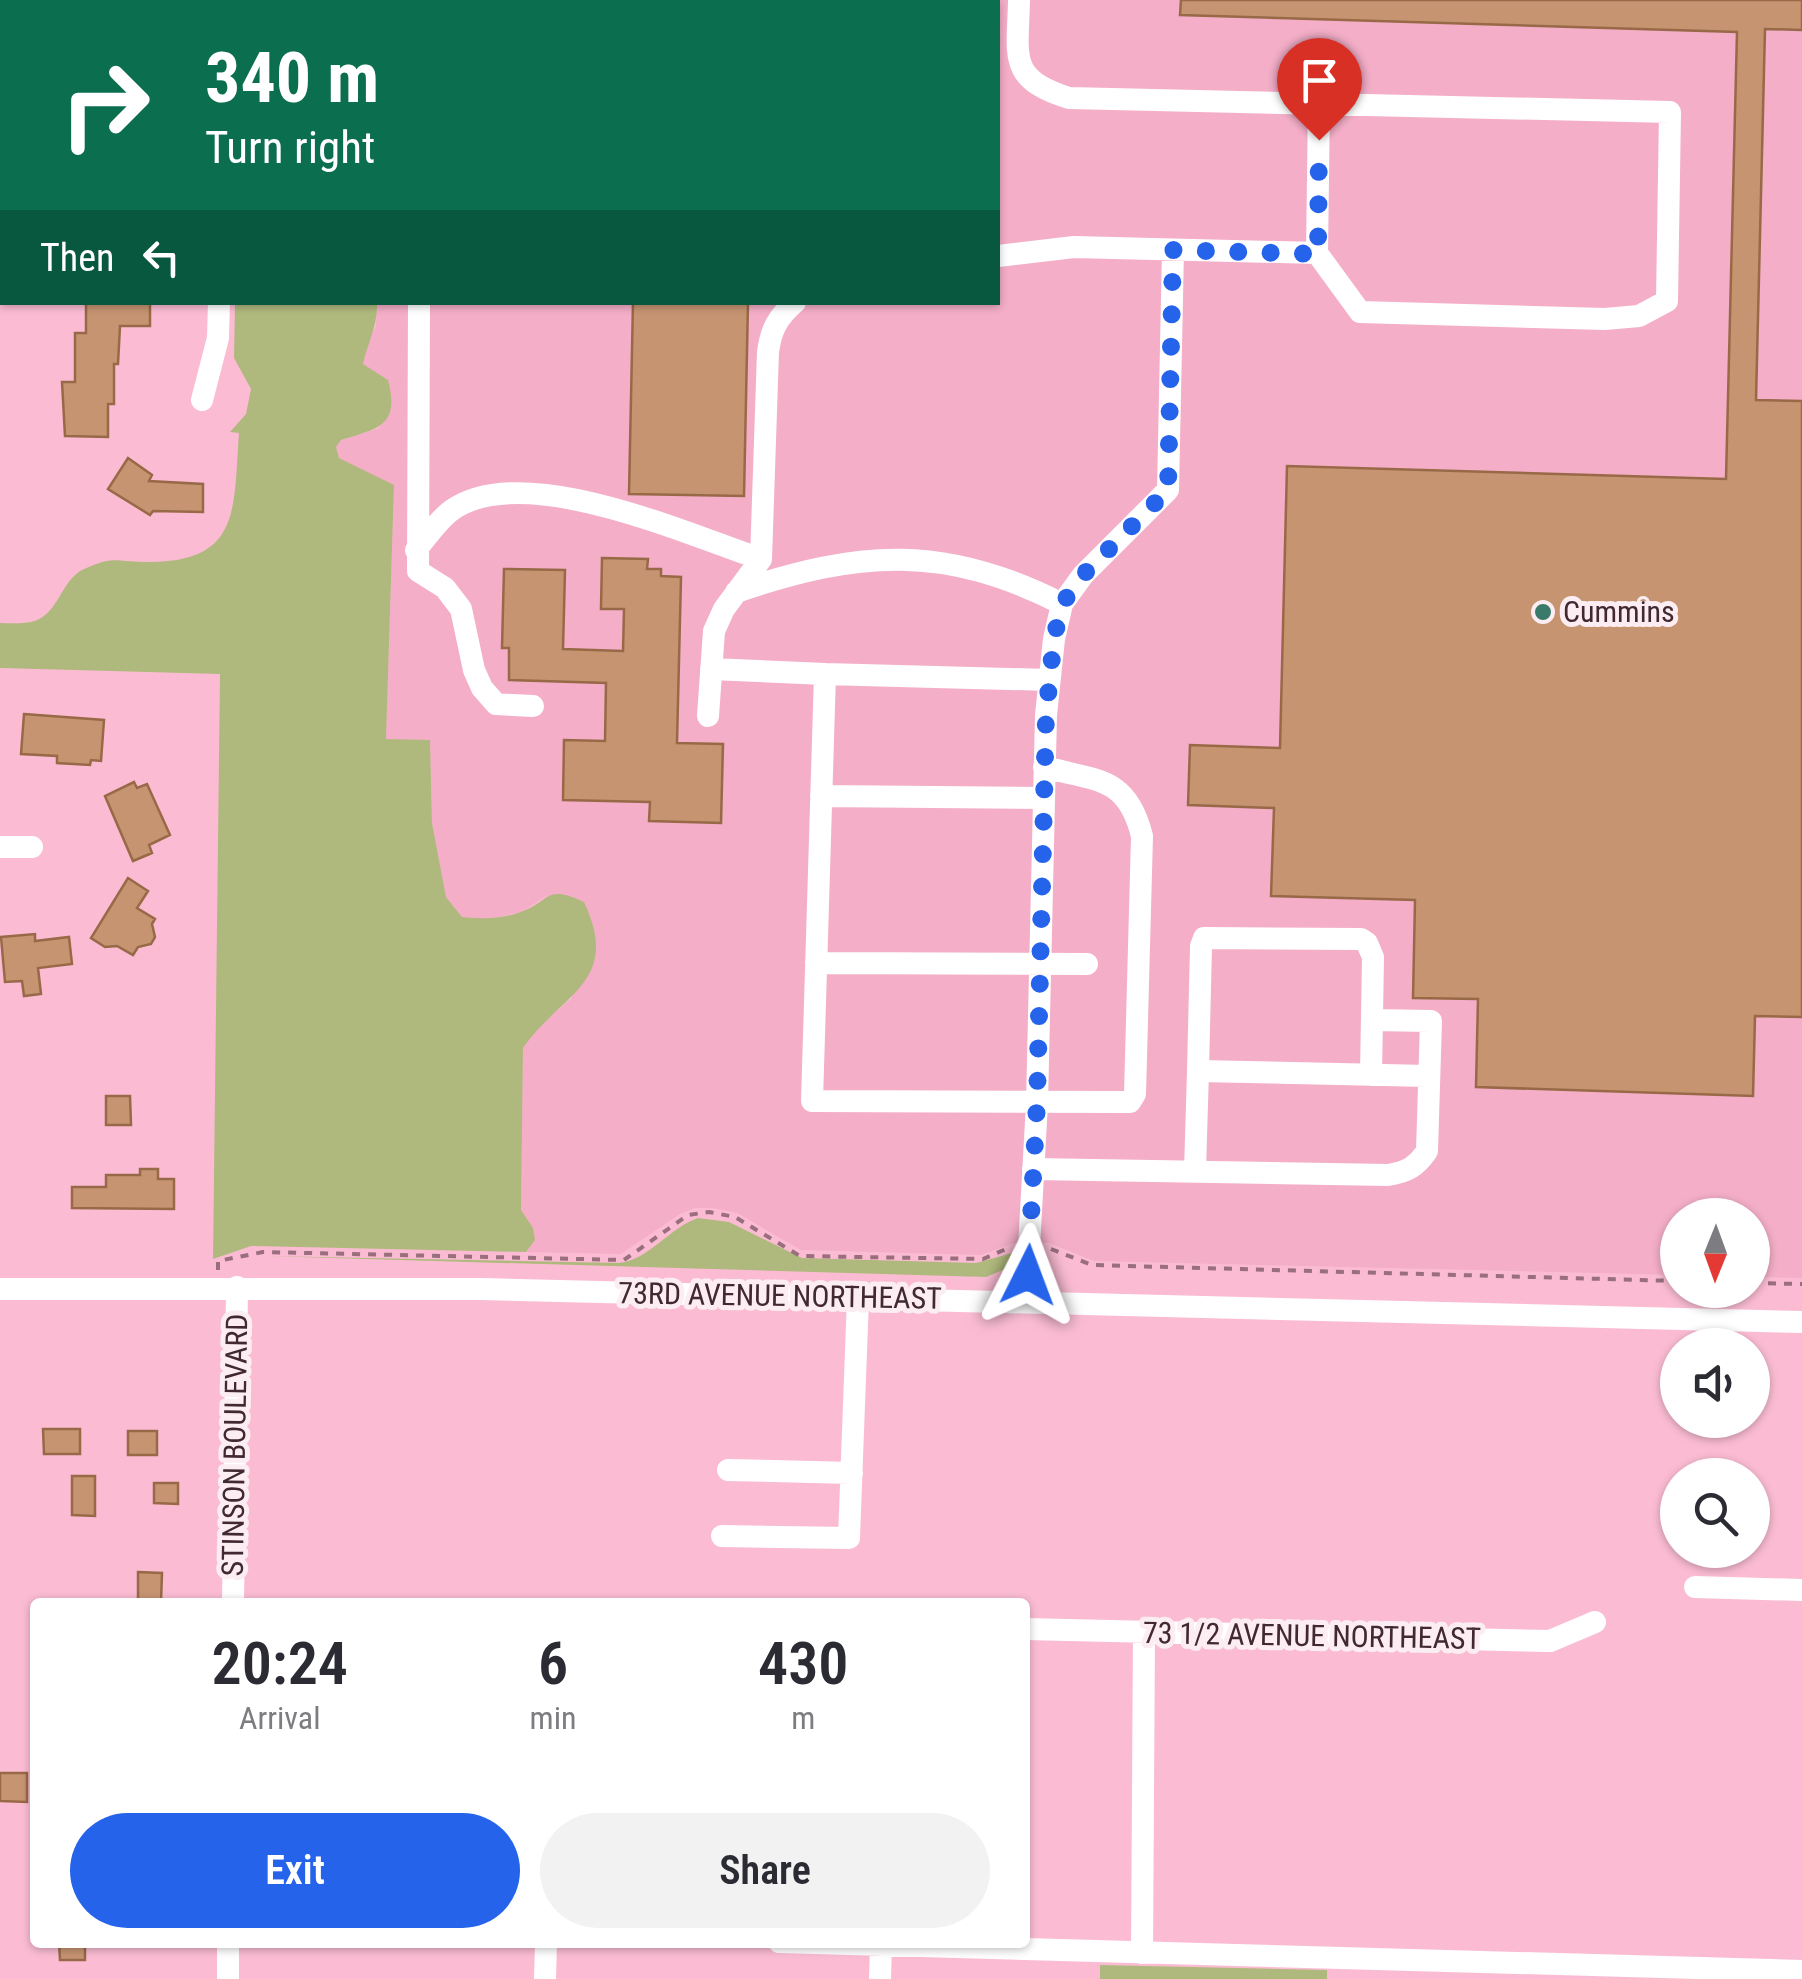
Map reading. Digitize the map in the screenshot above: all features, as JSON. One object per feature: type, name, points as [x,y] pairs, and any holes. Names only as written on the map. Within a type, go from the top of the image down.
[{"type":"street","points":[[1020,0],[1008,59],[1045,90],[1069,98],[1319,102],[1670,112],[1668,301],[1639,316],[1605,319],[1360,312],[1318,254],[1319,102]]},
{"type":"street","points":[[1000,256],[1074,248],[1318,254]]},
{"type":"street","points":[[1026,1302],[1037,1103],[1044,767],[1054,638],[1062,604],[1083,575],[1168,490],[1173,250]]},
{"type":"street","points":[[202,400],[218,338],[219,305]]},
{"type":"street","points":[[419,305],[418,570],[445,588],[461,609],[474,670],[482,688],[496,704],[534,706]]},
{"type":"street","points":[[708,716],[714,631],[761,558],[768,352],[771,332],[792,305]]},
{"type":"street","points":[[416,550],[450,511],[471,500],[531,494],[592,500],[761,558]]},
{"type":"street","points":[[736,592],[804,570],[896,558],[978,569],[1020,582],[1062,604]]},
{"type":"street","points":[[711,669],[1049,680]]},
{"type":"street","points":[[825,674],[812,1101],[1130,1102],[1134,1094],[1142,836],[1137,815],[1127,797],[1108,784],[1044,767]]},
{"type":"street","points":[[821,796],[1043,798]]},
{"type":"street","points":[[0,848],[32,847]]},
{"type":"street","points":[[1195,1171],[1204,938],[1361,939],[1367,943],[1373,957],[1371,1075]]},
{"type":"street","points":[[816,963],[1087,964]]},
{"type":"street","points":[[1033,1169],[1405,1173],[1427,1151],[1431,1021],[1372,1020]]},
{"type":"street","points":[[1198,1071],[1429,1076]]},
{"type":"street","name":"73RD AVENUE NORTHEAST","points":[[0,1289],[227,1287],[858,1298],[1802,1322]]},
{"type":"street","name":"STINSON BOULEVARD","points":[[227,1287],[233,1598]]},
{"type":"street","points":[[722,1536],[849,1538],[858,1298]]},
{"type":"street","points":[[728,1470],[852,1473]]},
{"type":"street","points":[[1695,1587],[1802,1590]]},
{"type":"street","name":"73 1/2 AVENUE NORTHEAST","points":[[1030,1629],[1550,1640],[1594,1622]]},
{"type":"street","points":[[1142,1953],[1144,1632]]},
{"type":"street","points":[[228,1948],[228,1979]]},
{"type":"street","points":[[545,1979],[546,1948]]},
{"type":"street","points":[[880,1979],[881,1948]]},
{"type":"street","points":[[956,1948],[1802,1971]]},
{"type":"path","points":[[227,1287],[218,1261],[263,1252],[624,1260],[688,1215],[708,1212],[736,1218],[800,1256],[983,1258],[1006,1249],[1029,1248],[1057,1249],[1092,1265],[1660,1280]]},
{"type":"path","points":[[1770,1283],[1802,1284]]},
{"type":"shaded area","points":[[1000,0],[1802,0],[1802,1278],[1770,1277],[1770,1198],[1660,1198],[1660,1275],[1094,1261],[1049,1243],[1014,1243],[981,1255],[801,1250],[737,1213],[712,1208],[695,1208],[680,1214],[621,1254],[526,1252],[535,1240],[533,1228],[521,1210],[523,1048],[536,1029],[572,998],[546,896],[522,912],[489,919],[462,917],[446,897],[432,823],[430,741],[386,740],[394,486],[339,458],[336,447],[341,440],[380,428],[363,364],[368,339],[376,327],[377,305],[1000,305]]},
{"type":"green space","points":[[235,305],[377,305],[363,364],[388,380],[391,407],[383,423],[341,440],[336,447],[339,458],[394,485],[386,739],[430,740],[432,823],[446,897],[462,917],[511,915],[548,896],[561,894],[584,902],[594,929],[596,951],[582,985],[523,1048],[521,1210],[533,1228],[535,1240],[526,1252],[251,1246],[213,1259],[220,674],[0,668],[0,623],[27,623],[48,613],[70,581],[84,569],[108,561],[175,560],[199,554],[215,542],[226,527],[235,486],[239,433],[230,432],[246,414],[251,389],[234,358]]},
{"type":"green space","points":[[698,1218],[729,1222],[802,1258],[976,1263],[1016,1252],[1010,1267],[986,1277],[265,1256],[619,1263],[640,1256]]},
{"type":"green space","points":[[1100,1965],[1327,1970],[1327,1979],[1100,1979]]},
{"type":"building","name":"Cummins","points":[[1181,0],[1802,0],[1802,30],[1765,29],[1756,400],[1802,401],[1802,1017],[1755,1016],[1753,1096],[1476,1087],[1478,999],[1413,998],[1415,900],[1271,896],[1274,808],[1188,805],[1190,745],[1280,748],[1287,466],[1726,479],[1737,32],[1180,15]]},
{"type":"building","points":[[86,305],[150,305],[150,326],[120,326],[118,364],[114,364],[114,404],[108,404],[108,437],[65,436],[62,382],[75,382],[75,333],[86,333]]},
{"type":"building","points":[[633,305],[748,305],[744,496],[629,494]]},
{"type":"building","points":[[128,458],[152,475],[149,481],[203,484],[203,512],[153,511],[150,515],[108,489]]},
{"type":"building","points":[[602,558],[648,559],[647,569],[661,569],[661,576],[681,577],[677,743],[723,744],[721,823],[649,821],[650,802],[563,800],[564,740],[605,741],[606,683],[509,680],[509,648],[502,648],[504,569],[565,570],[563,649],[623,651],[624,609],[601,609]]},
{"type":"building","points":[[24,714],[104,720],[101,761],[91,760],[90,765],[57,763],[57,756],[21,754]]},
{"type":"building","points":[[134,782],[137,788],[147,784],[170,835],[149,845],[152,853],[133,861],[105,796]]},
{"type":"building","points":[[128,878],[148,891],[137,908],[155,919],[151,944],[138,947],[133,955],[117,946],[105,947],[91,938]]},
{"type":"building","points":[[35,934],[35,941],[69,937],[72,964],[38,968],[41,994],[24,996],[22,981],[5,982],[1,937]]},
{"type":"building","points":[[106,1096],[130,1096],[131,1125],[106,1125]]},
{"type":"building","points":[[140,1169],[158,1169],[158,1179],[174,1179],[174,1209],[72,1208],[72,1187],[106,1187],[106,1175],[140,1175]]},
{"type":"building","points":[[43,1429],[80,1429],[80,1454],[44,1454]]},
{"type":"building","points":[[128,1431],[157,1431],[157,1455],[128,1455]]},
{"type":"building","points":[[72,1476],[95,1476],[95,1516],[72,1515]]},
{"type":"building","points":[[154,1483],[178,1483],[178,1504],[154,1503]]},
{"type":"building","points":[[138,1572],[162,1573],[161,1598],[138,1598]]},
{"type":"building","points":[[0,1773],[27,1773],[27,1802],[0,1801]]},
{"type":"building","points":[[59,1948],[85,1948],[85,1960],[60,1960]]},
{"type":"place","name":"Cummins","points":[[1543,612]]},
{"type":"route","points":[[1028,1275],[1037,1103],[1046,715],[1054,638],[1062,604],[1083,575],[1168,490],[1173,250],[1318,254],[1319,140]]}]
